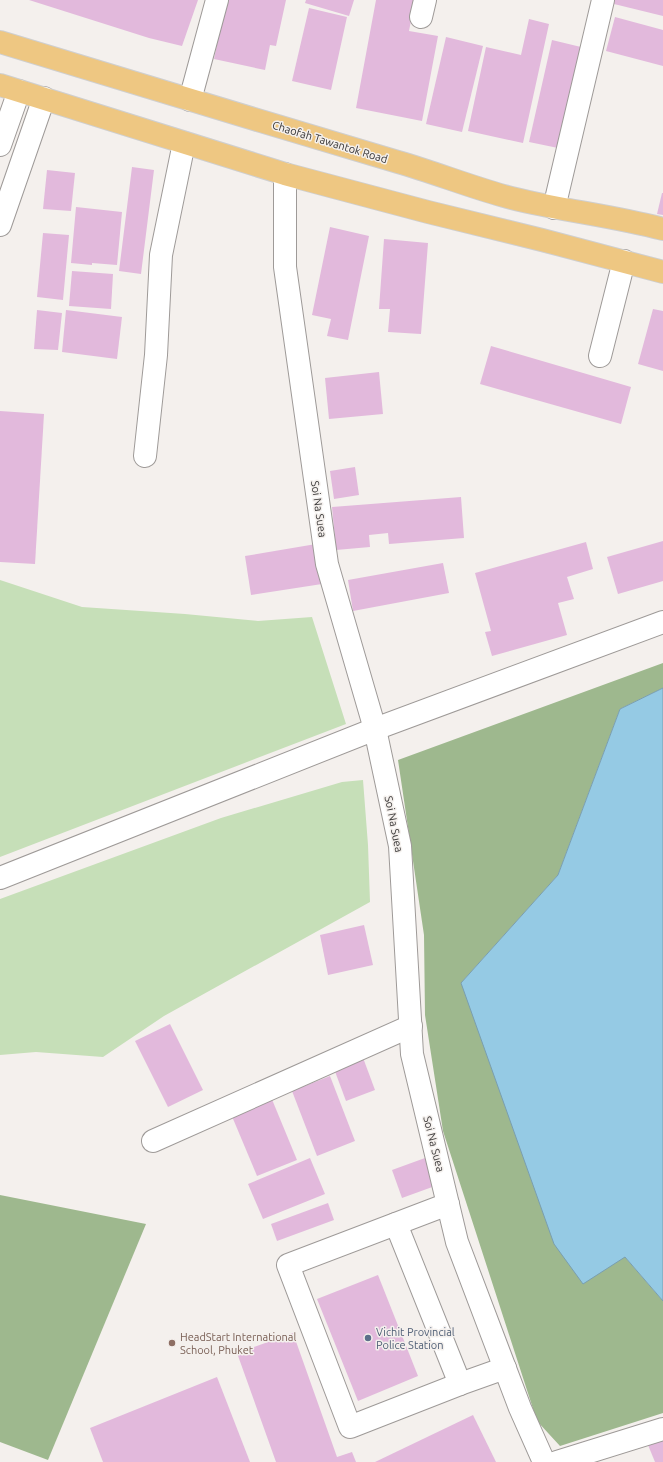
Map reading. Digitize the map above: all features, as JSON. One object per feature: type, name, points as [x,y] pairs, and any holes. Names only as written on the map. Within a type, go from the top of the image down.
[{"type":"main road","name":"Chaofah Tawantok Road","points":[[0,42],[434,173],[503,196],[554,208],[636,222],[663,229]]},
{"type":"main road","points":[[10,88],[285,174],[663,272]]},
{"type":"street","points":[[190,100],[217,0]]},
{"type":"street","points":[[554,208],[603,0]]},
{"type":"street","points":[[0,145],[10,88]]},
{"type":"street","points":[[0,225],[44,98]]},
{"type":"street","points":[[145,456],[156,355],[161,255],[184,143]]},
{"type":"street","name":"Soi Na Suea","points":[[285,174],[285,266],[327,564],[375,729],[400,846],[412,1054],[457,1242],[520,1408],[544,1462]]},
{"type":"street","points":[[600,356],[624,262]]},
{"type":"street","points":[[0,878],[375,729],[663,622]]},
{"type":"street","points":[[153,1141],[411,1026]]},
{"type":"street","points":[[448,1204],[288,1266],[350,1428],[460,1384],[505,1368]]},
{"type":"street","points":[[396,1224],[460,1384]]},
{"type":"street","points":[[557,1462],[663,1429]]},
{"type":"green space","points":[[0,580],[82,607],[258,621],[312,617],[346,724],[0,857]]},
{"type":"green space","points":[[663,663],[663,688],[620,709],[558,875],[461,983],[625,1257],[663,1301],[663,1413],[560,1446],[537,1421],[443,1131],[425,1015],[424,935],[398,760]]},
{"type":"green space","points":[[363,780],[368,845],[370,902],[164,1016],[103,1057],[36,1052],[0,1055],[0,899],[221,818],[342,782]]},
{"type":"green space","points":[[0,1195],[146,1224],[48,1460],[0,1442]]},
{"type":"water","points":[[663,688],[663,1301],[625,1257],[583,1284],[554,1244],[461,983],[558,875],[620,709]]},
{"type":"building","points":[[29,0],[198,0],[182,46],[149,38]]},
{"type":"building","points":[[226,0],[286,0],[276,46],[270,45],[265,70],[214,59]]},
{"type":"building","points":[[306,0],[354,0],[349,16],[305,3]]},
{"type":"building","points":[[376,0],[415,0],[409,31],[438,36],[422,121],[356,108]]},
{"type":"building","points":[[615,0],[663,0],[663,16],[614,4]]},
{"type":"building","points":[[309,8],[347,17],[331,90],[292,81]]},
{"type":"building","points":[[615,17],[663,30],[663,66],[606,51]]},
{"type":"building","points":[[529,19],[549,24],[523,143],[468,131],[486,47],[521,55]]},
{"type":"building","points":[[446,37],[483,46],[462,132],[426,124]]},
{"type":"building","points":[[552,40],[581,47],[558,148],[529,142]]},
{"type":"building","points":[[132,167],[154,170],[141,274],[119,271]]},
{"type":"building","points":[[47,170],[75,173],[71,211],[43,209]]},
{"type":"building","points":[[663,193],[663,215],[657,214]]},
{"type":"building","points":[[76,207],[122,212],[117,265],[71,263]]},
{"type":"building","points":[[330,227],[369,236],[348,340],[327,336],[331,319],[312,315]]},
{"type":"building","points":[[43,233],[69,235],[63,300],[37,297]]},
{"type":"building","points":[[384,239],[428,243],[421,334],[388,332],[390,309],[379,309]]},
{"type":"building","points":[[72,271],[113,274],[111,309],[69,306]]},
{"type":"building","points":[[653,309],[663,311],[663,371],[638,364]]},
{"type":"building","points":[[37,310],[62,313],[58,350],[34,349]]},
{"type":"building","points":[[66,310],[122,317],[117,359],[62,352]]},
{"type":"building","points":[[491,346],[631,387],[621,424],[480,384]]},
{"type":"building","points":[[379,372],[383,414],[329,419],[325,378]]},
{"type":"building","points":[[0,411],[44,414],[35,564],[0,562]]},
{"type":"building","points":[[355,467],[359,495],[334,499],[330,471]]},
{"type":"building","points":[[461,497],[464,538],[389,544],[388,533],[369,535],[370,547],[336,550],[332,507]]},
{"type":"building","points":[[663,541],[663,581],[618,594],[607,557]]},
{"type":"building","points":[[586,542],[593,569],[567,577],[574,599],[558,603],[567,635],[492,656],[485,632],[491,631],[475,573]]},
{"type":"building","points":[[316,544],[322,584],[251,595],[245,556]]},
{"type":"building","points":[[443,563],[449,593],[353,611],[348,580]]},
{"type":"building","points":[[364,925],[373,965],[328,975],[320,935]]},
{"type":"building","points":[[170,1024],[203,1090],[168,1107],[135,1041]]},
{"type":"building","points":[[362,1055],[375,1090],[346,1101],[333,1066]]},
{"type":"building","points":[[330,1076],[355,1141],[317,1156],[292,1091]]},
{"type":"building","points":[[271,1097],[297,1160],[257,1176],[231,1114]]},
{"type":"building","points":[[310,1158],[325,1194],[263,1219],[248,1184]]},
{"type":"building","points":[[425,1158],[435,1186],[402,1198],[392,1170]]},
{"type":"building","points":[[328,1203],[334,1220],[277,1241],[271,1224]]},
{"type":"building","name":"Vichit Provincial Police Station","points":[[378,1275],[418,1376],[358,1401],[317,1299]]},
{"type":"building","points":[[293,1333],[337,1457],[352,1452],[356,1462],[276,1462],[237,1353]]},
{"type":"building","points":[[217,1377],[250,1462],[103,1462],[90,1428]]},
{"type":"building","points":[[473,1415],[496,1462],[375,1462]]},
{"type":"building","points":[[663,1438],[663,1462],[655,1462],[648,1445]]},
{"type":"place","name":"Vichit Provincial Police Station","points":[[368,1338]]},
{"type":"place","name":"HeadStart International School, Phuket","points":[[172,1343]]}]
